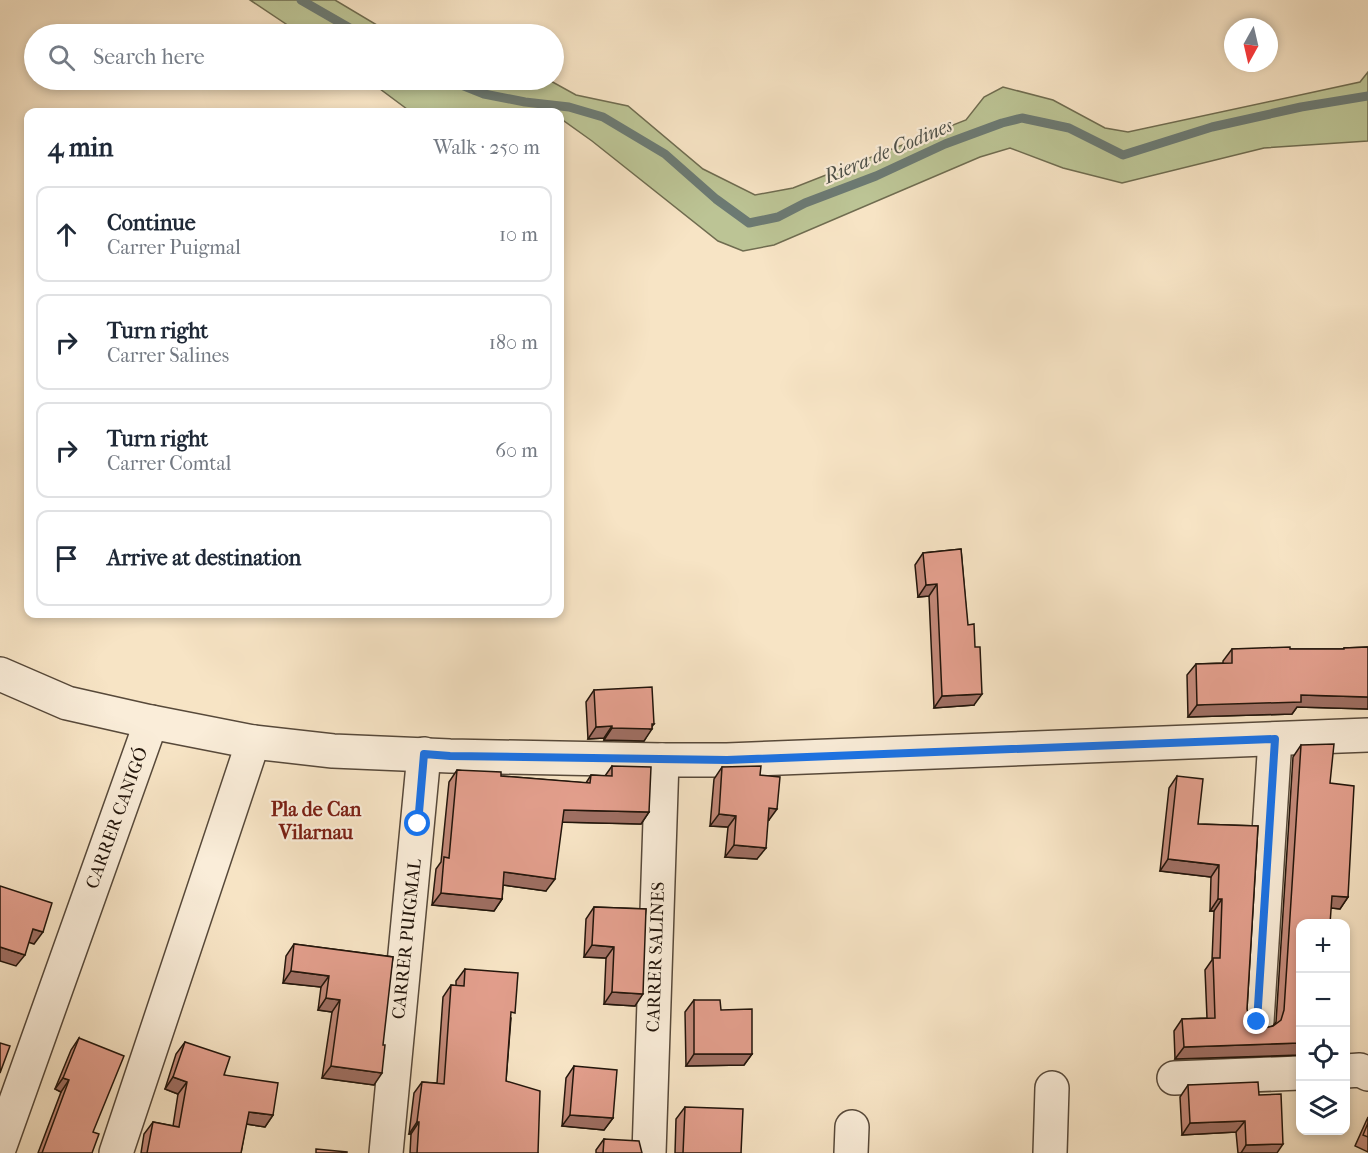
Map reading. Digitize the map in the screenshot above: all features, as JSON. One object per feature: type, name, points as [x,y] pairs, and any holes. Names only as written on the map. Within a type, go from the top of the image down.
[{"type":"street","points":[[0,674],[67,703],[253,742],[333,750],[460,756],[727,760],[1368,735]]},
{"type":"street","name":"CARRER CANIGÓ","points":[[0,1146],[151,722]]},
{"type":"street","points":[[1257,1022],[1275,739]]},
{"type":"street","points":[[116,1153],[253,742]]},
{"type":"street","name":"CARRER PUIGMAL","points":[[386,1153],[424,754]]},
{"type":"street","name":"CARRER SALINES","points":[[650,1153],[662,760]]},
{"type":"street","points":[[1350,1071],[1360,1070],[1368,1074]]},
{"type":"street","points":[[1174,1078],[1296,1073]]},
{"type":"street","points":[[1050,1153],[1052,1088]]},
{"type":"green space","points":[[250,0],[335,0],[375,24],[286,24]]},
{"type":"green space","points":[[1368,72],[1368,141],[1264,148],[1122,183],[1063,168],[1010,148],[980,157],[774,245],[743,251],[718,241],[564,121],[564,108],[406,108],[381,90],[564,88],[576,95],[628,106],[703,169],[755,195],[793,188],[966,120],[984,97],[1003,87],[1053,100],[1105,128],[1128,132],[1360,82]]},
{"type":"building","points":[[961,549],[968,625],[974,624],[975,647],[980,647],[982,694],[942,696],[937,584],[926,585],[923,553]]},
{"type":"building","points":[[1290,647],[1290,649],[1344,649],[1368,647],[1368,697],[1301,695],[1301,702],[1197,705],[1196,664],[1232,663],[1232,649]]},
{"type":"building","points":[[652,687],[654,724],[652,724],[652,729],[596,727],[594,690]]},
{"type":"building","points":[[1334,744],[1330,783],[1354,786],[1348,897],[1332,896],[1330,919],[1296,919],[1296,1043],[1184,1047],[1182,1019],[1215,1018],[1213,958],[1220,958],[1222,899],[1218,899],[1219,865],[1168,859],[1177,776],[1203,779],[1198,824],[1258,826],[1247,1009],[1249,1018],[1255,1025],[1265,1028],[1273,1026],[1281,1020],[1284,1010],[1301,745]]},
{"type":"building","points":[[612,766],[651,767],[649,812],[564,810],[555,879],[504,872],[502,899],[441,893],[444,857],[449,858],[457,770],[501,772],[501,776],[590,783],[591,775],[612,776]]},
{"type":"building","points":[[761,766],[760,775],[780,777],[777,809],[769,808],[766,848],[734,845],[736,816],[719,814],[722,767]]},
{"type":"building","points":[[0,886],[52,903],[43,932],[33,929],[25,955],[0,947]]},
{"type":"building","points":[[594,907],[646,909],[643,994],[612,992],[614,947],[592,945]]},
{"type":"building","points":[[294,944],[393,957],[382,1073],[331,1066],[340,1000],[326,998],[329,976],[291,971]]},
{"type":"building","points":[[465,969],[518,973],[515,1013],[511,1012],[506,1081],[540,1091],[538,1153],[417,1153],[419,1122],[417,1122],[422,1082],[444,1084],[451,985],[464,986]]},
{"type":"building","points":[[694,1000],[720,1000],[721,1010],[752,1009],[752,1054],[694,1054]]},
{"type":"building","points":[[79,1038],[124,1056],[93,1132],[99,1134],[92,1153],[42,1153],[69,1080],[63,1078]]},
{"type":"building","points":[[185,1042],[230,1057],[224,1075],[278,1083],[273,1115],[249,1112],[241,1153],[147,1153],[153,1122],[179,1127],[187,1082],[173,1077]]},
{"type":"building","points":[[0,1043],[10,1046],[0,1073]]},
{"type":"building","points":[[574,1066],[617,1070],[613,1118],[570,1115]]},
{"type":"building","points":[[1258,1082],[1259,1095],[1281,1094],[1283,1144],[1246,1145],[1245,1121],[1190,1123],[1188,1085]]},
{"type":"building","points":[[685,1107],[743,1109],[741,1153],[683,1153]]},
{"type":"building","points":[[1368,1123],[1368,1137],[1363,1135]]},
{"type":"building","points":[[604,1139],[639,1141],[642,1153],[603,1153]]},
{"type":"building","points":[[316,1149],[347,1152],[347,1153],[316,1153]]},
{"type":"waterway","name":"Riera de Codines","points":[[301,0],[343,24]]},
{"type":"waterway","name":"Riera de Codines","points":[[474,90],[525,102],[569,107],[603,117],[665,154],[716,199],[749,223],[778,217],[805,203],[876,176],[945,144],[1022,118],[1069,128],[1123,155],[1212,127],[1301,107],[1368,96]]},
{"type":"district","name":"Pla de Can Vilarnau","points":[[316,820]]},
{"type":"route","points":[[418,824],[424,754],[727,760],[1275,739],[1257,1022]]}]
